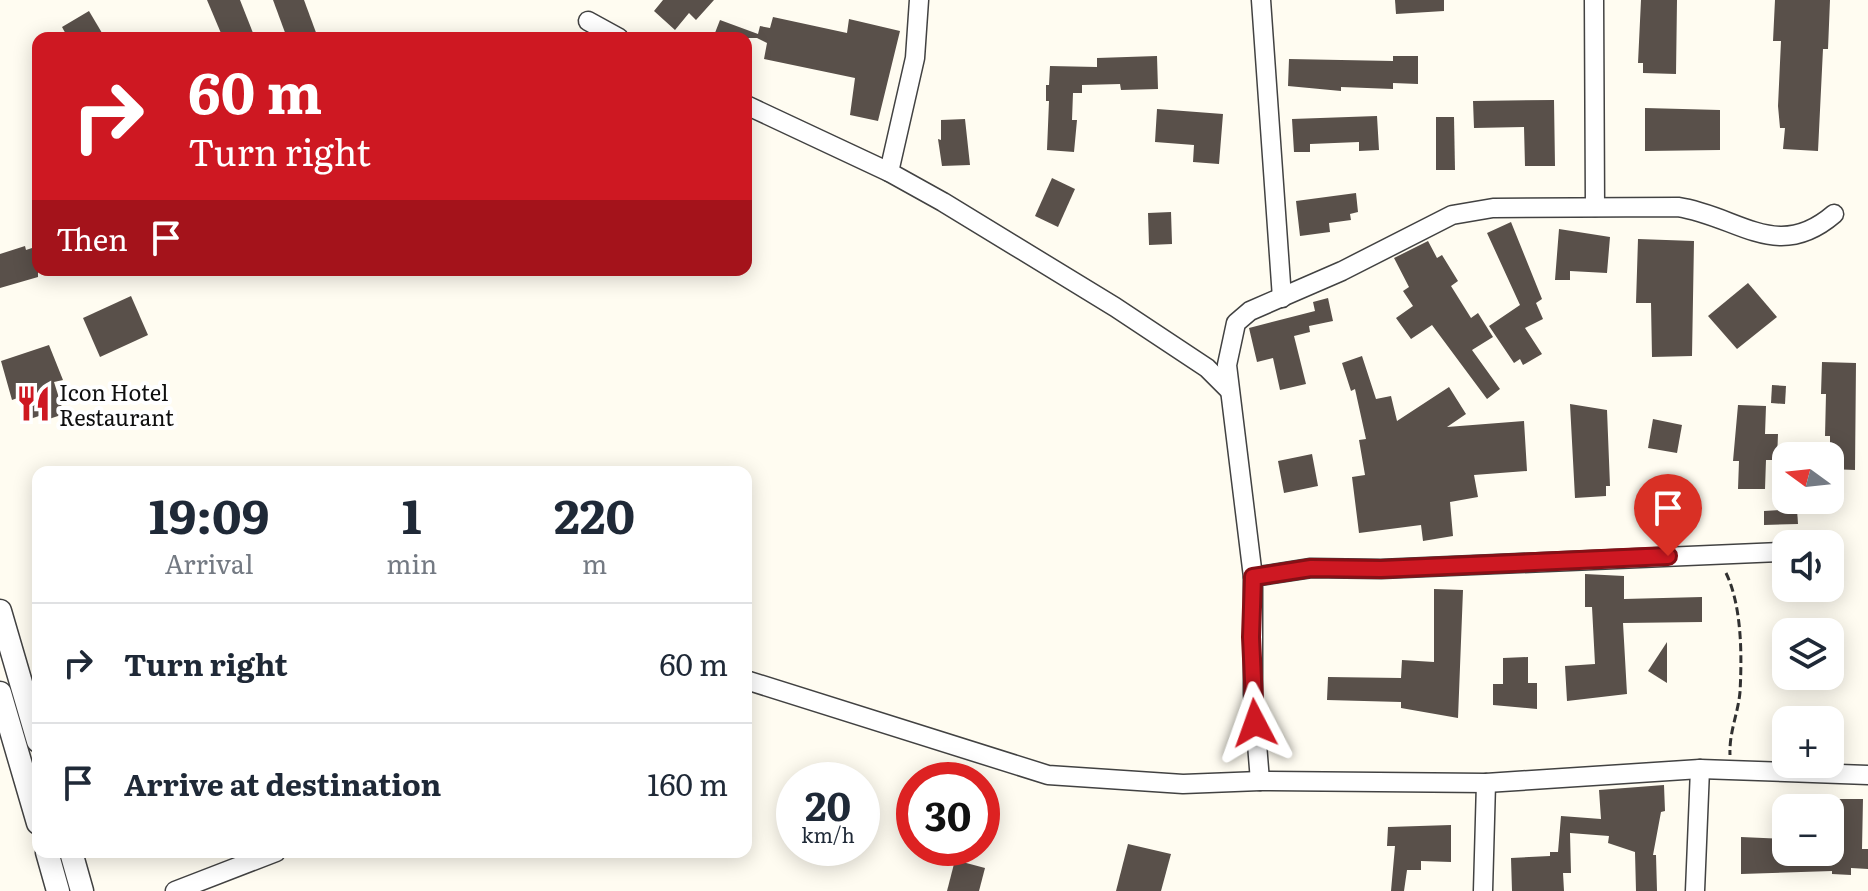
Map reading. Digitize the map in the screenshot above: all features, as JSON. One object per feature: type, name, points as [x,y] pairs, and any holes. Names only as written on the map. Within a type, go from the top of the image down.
[{"type":"street","points":[[889,172],[915,58],[919,0]]},
{"type":"street","points":[[1261,0],[1282,298]]},
{"type":"street","points":[[1594,0],[1595,207]]},
{"type":"street","points":[[588,21],[608,32]]},
{"type":"street","points":[[752,108],[889,172],[1115,307],[1207,368],[1229,390]]},
{"type":"street","points":[[1260,781],[1253,694],[1253,577],[1229,390],[1229,346],[1236,323],[1250,311],[1452,215],[1493,208],[1699,210],[1752,233],[1777,236],[1805,234],[1834,214]]},
{"type":"street","points":[[1253,577],[1311,568],[1381,569],[1772,552]]},
{"type":"street","points":[[0,611],[32,720]]},
{"type":"street","points":[[752,682],[1048,775],[1171,784],[1260,781],[1486,783],[1700,769],[1868,775]]},
{"type":"street","points":[[0,693],[32,802]]},
{"type":"street","points":[[1695,891],[1700,769]]},
{"type":"street","points":[[1483,891],[1486,783]]},
{"type":"street","points":[[49,858],[58,891]]},
{"type":"street","points":[[73,858],[82,891]]},
{"type":"street","points":[[175,891],[260,858]]},
{"type":"path","points":[[1717,554],[1734,590],[1737,633],[1740,694],[1729,737],[1731,770]]},
{"type":"building","points":[[207,0],[240,0],[253,32],[220,32]]},
{"type":"building","points":[[273,0],[304,0],[316,32],[285,32]]},
{"type":"building","points":[[663,0],[714,0],[696,20],[689,13],[675,30],[654,11]]},
{"type":"building","points":[[1395,0],[1444,0],[1444,11],[1396,14]]},
{"type":"building","points":[[1641,0],[1677,0],[1676,74],[1643,73],[1643,63],[1638,63]]},
{"type":"building","points":[[1775,0],[1830,0],[1828,49],[1823,49],[1818,151],[1783,149],[1785,128],[1780,128],[1778,106],[1781,41],[1773,41]]},
{"type":"building","points":[[89,11],[101,32],[65,32],[62,27]]},
{"type":"building","points":[[773,17],[847,33],[849,19],[900,31],[878,121],[850,115],[855,78],[764,59],[767,43],[752,38],[752,32],[715,32],[720,20],[758,34],[760,26],[770,28]]},
{"type":"building","points":[[1157,56],[1158,89],[1121,90],[1120,84],[1082,85],[1082,93],[1073,93],[1072,120],[1077,120],[1074,152],[1047,150],[1049,101],[1046,101],[1046,85],[1049,85],[1050,66],[1097,67],[1097,58]]},
{"type":"building","points":[[1393,56],[1418,56],[1418,84],[1393,83],[1393,89],[1341,87],[1341,91],[1288,86],[1289,59],[1393,61]]},
{"type":"building","points":[[1554,100],[1555,166],[1525,166],[1524,127],[1474,128],[1473,101]]},
{"type":"building","points":[[1645,108],[1720,110],[1720,150],[1645,151]]},
{"type":"building","points":[[1157,109],[1223,114],[1219,164],[1193,162],[1194,145],[1155,142]]},
{"type":"building","points":[[1377,116],[1379,150],[1359,151],[1359,142],[1310,144],[1310,152],[1294,152],[1292,119]]},
{"type":"building","points":[[1436,117],[1454,117],[1455,170],[1436,170]]},
{"type":"building","points":[[965,119],[970,165],[942,166],[938,139],[941,140],[941,120]]},
{"type":"building","points":[[1052,178],[1075,189],[1058,227],[1035,216]]},
{"type":"building","points":[[1356,193],[1358,212],[1350,214],[1351,220],[1329,223],[1330,232],[1300,236],[1296,201]]},
{"type":"building","points":[[1171,212],[1172,244],[1149,245],[1148,213]]},
{"type":"building","points":[[1511,222],[1542,299],[1536,303],[1543,319],[1525,328],[1542,354],[1523,365],[1520,359],[1514,363],[1489,326],[1520,305],[1487,233]]},
{"type":"building","points":[[1559,229],[1610,237],[1607,273],[1570,271],[1570,280],[1555,280]]},
{"type":"building","points":[[1638,239],[1694,241],[1692,356],[1652,357],[1651,303],[1636,303]]},
{"type":"building","points":[[1428,241],[1437,258],[1442,255],[1458,281],[1451,286],[1471,318],[1478,313],[1493,337],[1472,350],[1500,389],[1487,399],[1432,325],[1411,339],[1396,318],[1413,306],[1403,291],[1409,287],[1394,258]]},
{"type":"building","points":[[25,246],[26,250],[32,248],[32,276],[38,277],[0,288],[0,254]]},
{"type":"building","points":[[1748,283],[1777,317],[1737,349],[1708,316]]},
{"type":"building","points":[[131,296],[148,335],[100,357],[83,318]]},
{"type":"building","points":[[1328,298],[1333,321],[1309,326],[1310,332],[1294,336],[1306,384],[1280,390],[1273,358],[1257,362],[1249,328],[1315,311],[1313,302]]},
{"type":"building","points":[[49,345],[63,380],[54,382],[64,414],[46,420],[45,414],[30,419],[23,396],[12,400],[1,361]]},
{"type":"building","points":[[1362,356],[1376,399],[1391,396],[1397,421],[1449,387],[1466,414],[1447,427],[1524,421],[1527,471],[1474,475],[1478,497],[1450,502],[1453,536],[1423,541],[1421,525],[1359,533],[1352,477],[1365,475],[1359,440],[1366,439],[1355,389],[1351,391],[1342,363]]},
{"type":"building","points":[[1822,362],[1856,363],[1855,470],[1844,470],[1844,442],[1830,442],[1830,436],[1825,436],[1826,394],[1821,394]]},
{"type":"building","points":[[1772,385],[1786,386],[1785,404],[1771,403]]},
{"type":"building","points":[[1570,404],[1607,410],[1610,486],[1606,486],[1606,496],[1575,498]]},
{"type":"building","points":[[1738,405],[1766,406],[1765,434],[1778,434],[1778,442],[1772,442],[1772,460],[1766,460],[1765,489],[1738,489],[1739,461],[1733,461]]},
{"type":"building","points":[[1653,419],[1682,425],[1677,453],[1648,448]]},
{"type":"building","points":[[1312,454],[1318,486],[1284,493],[1278,461]]},
{"type":"building","points":[[1764,511],[1797,514],[1798,524],[1764,525]]},
{"type":"building","points":[[1585,574],[1624,576],[1624,599],[1702,597],[1702,622],[1623,623],[1627,694],[1567,701],[1565,666],[1595,664],[1592,607],[1585,607]]},
{"type":"building","points":[[1434,589],[1463,590],[1458,718],[1401,708],[1401,702],[1327,700],[1328,677],[1401,678],[1402,660],[1434,662]]},
{"type":"building","points":[[1667,642],[1667,683],[1648,671]]},
{"type":"building","points":[[1528,657],[1528,683],[1537,683],[1537,709],[1493,705],[1493,684],[1503,684],[1503,658]]},
{"type":"building","points":[[1664,785],[1665,811],[1661,812],[1653,855],[1656,855],[1657,891],[1636,891],[1635,852],[1608,843],[1609,836],[1570,833],[1571,873],[1563,873],[1564,891],[1512,891],[1511,858],[1550,856],[1550,852],[1558,852],[1561,816],[1601,819],[1599,790]]},
{"type":"building","points":[[1844,799],[1863,799],[1862,849],[1868,849],[1868,869],[1851,868],[1851,875],[1832,874],[1832,871],[1741,874],[1741,837],[1772,838],[1772,866],[1844,866]]},
{"type":"building","points":[[1451,825],[1451,862],[1421,861],[1421,870],[1407,870],[1404,891],[1391,891],[1395,846],[1387,846],[1388,827]]},
{"type":"building","points":[[1128,844],[1171,854],[1161,891],[1116,891]]},
{"type":"building","points":[[953,866],[985,868],[979,891],[947,891]]},
{"type":"place","name":"Icon Hotel Restaurant","points":[[33,404]]},
{"type":"route","points":[[1255,723],[1251,637],[1253,577],[1311,568],[1381,569],[1668,556]]}]
